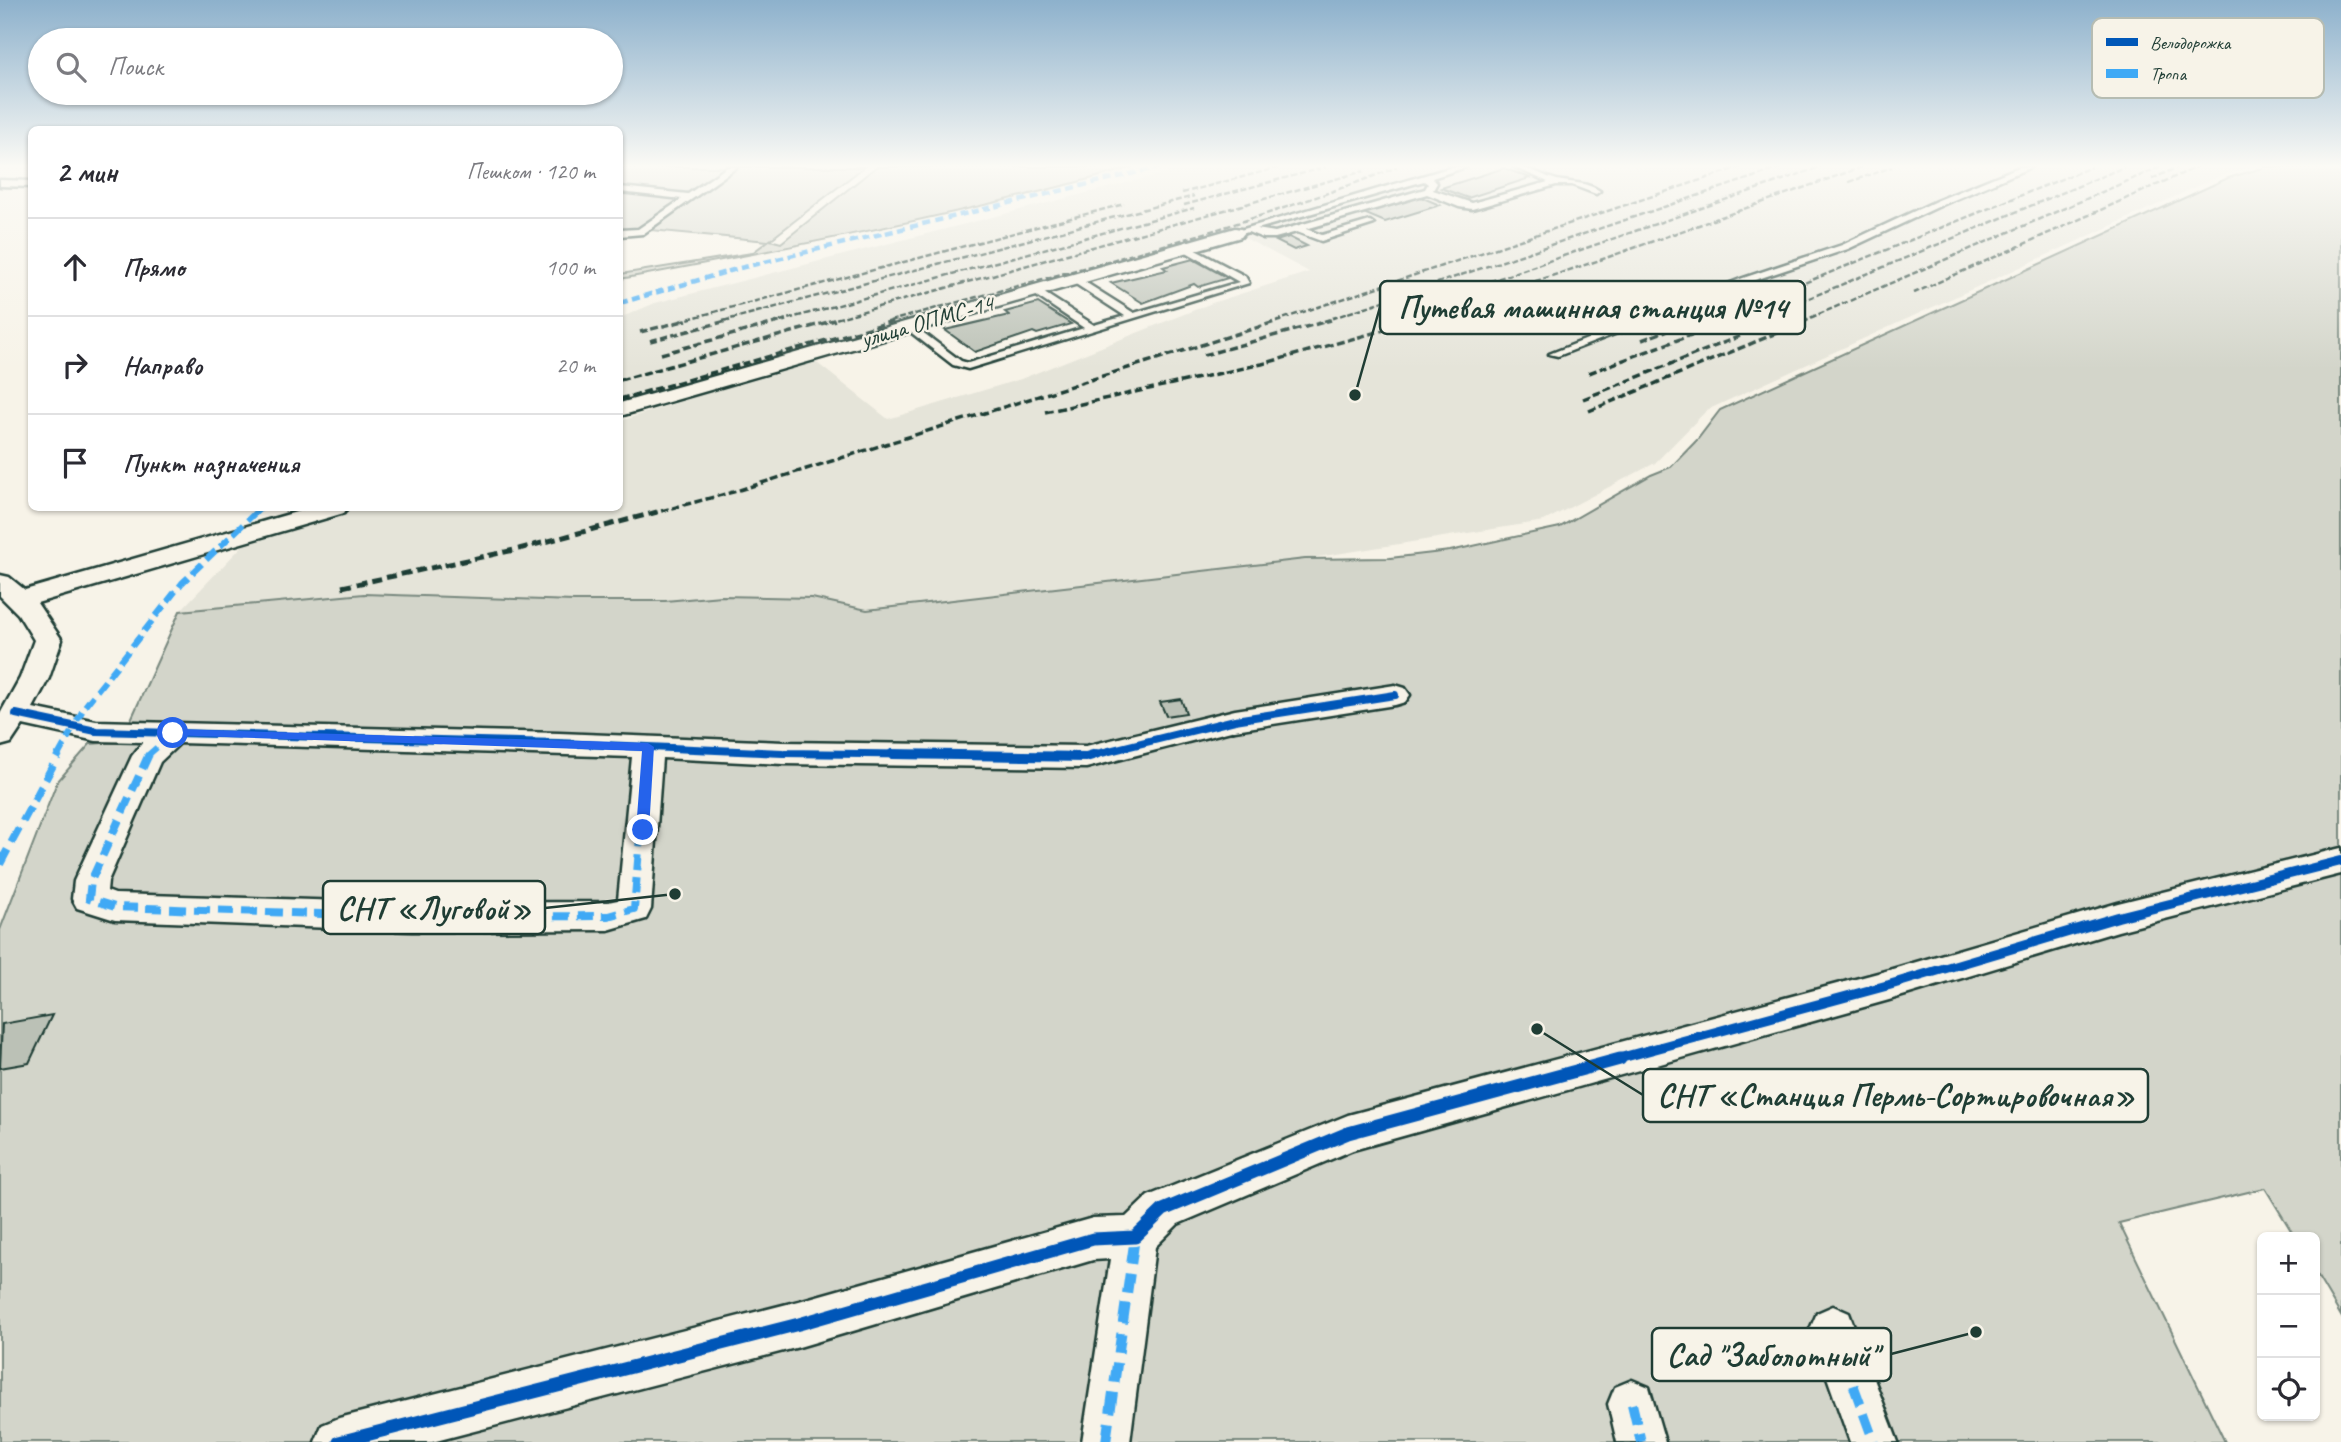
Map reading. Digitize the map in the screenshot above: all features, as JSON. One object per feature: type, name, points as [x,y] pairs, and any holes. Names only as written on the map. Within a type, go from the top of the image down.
[{"type":"street","name":"улица ОПМС-14","points":[[623,409],[1230,234]]},
{"type":"street","points":[[323,511],[11,591],[37,618],[48,640],[41,668],[8,725],[96,731],[783,753],[1086,757],[1236,720],[1395,695]]},
{"type":"street","points":[[173,733],[147,756],[91,881],[89,899],[116,907],[412,917],[608,916],[634,908],[648,747]]},
{"type":"street","points":[[1106,1442],[1135,1237],[1163,1210],[1348,1133],[1889,985],[2118,917],[2341,861]]},
{"type":"street","points":[[339,1442],[799,1324],[1093,1240],[1135,1237]]},
{"type":"street","points":[[1833,1329],[1874,1442]]},
{"type":"lane","points":[[1312,234],[1321,238],[1334,234]]},
{"type":"lane","points":[[1554,354],[1746,280],[1845,247],[1872,234]]},
{"type":"lane","points":[[909,327],[957,363],[968,366],[1244,283],[1242,278],[1184,247]]},
{"type":"lane","points":[[1074,279],[1134,317]]},
{"type":"lane","points":[[1035,290],[1093,329]]},
{"type":"shaded area","points":[[697,234],[777,234],[770,240],[781,243],[792,234],[851,234],[623,278],[623,274],[752,253],[768,241]]},
{"type":"shaded area","points":[[925,234],[1209,234],[623,413],[623,317],[655,303]]},
{"type":"shaded area","points":[[1232,234],[2092,234],[1707,410],[1655,463],[1544,521],[1305,559],[867,610],[812,598],[721,596],[665,601],[574,601],[364,594],[180,611],[248,540],[340,511],[623,511],[623,420],[812,359],[888,419],[1021,379],[1212,303],[1309,272],[1245,238]]},
{"type":"shaded area","points":[[2105,234],[2341,234],[2341,1316],[2320,1280],[2320,1232],[2292,1232],[2265,1188],[2119,1223],[2225,1442],[0,1442],[0,930],[57,782],[90,744],[152,739],[129,724],[180,611],[364,594],[574,601],[665,601],[721,596],[812,598],[867,610],[1305,559],[1390,558],[1450,551],[1560,527],[1651,475],[1671,467],[1697,440],[1720,410]]},
{"type":"building","points":[[1289,237],[1307,246],[1294,250],[1276,241]]},
{"type":"building","points":[[1193,259],[1228,278],[1198,287],[1194,284],[1143,303],[1111,283],[1167,270],[1163,267]]},
{"type":"building","points":[[1038,303],[1071,324],[1037,334],[1033,332],[975,352],[945,330],[1009,315],[1005,312]]},
{"type":"building","points":[[1181,699],[1186,713],[1166,716],[1160,702]]},
{"type":"building","points":[[52,1015],[29,1063],[0,1068],[2,1024]]},
{"type":"railway","points":[[680,321],[1009,234]]},
{"type":"railway","points":[[723,321],[1050,234]]},
{"type":"railway","points":[[780,321],[1098,234]]},
{"type":"railway","points":[[828,321],[1138,234]]},
{"type":"railway","points":[[890,321],[1201,234]]},
{"type":"railway","points":[[1276,321],[1537,234]]},
{"type":"railway","points":[[1324,321],[1582,234]]},
{"type":"railway","points":[[1408,304],[1488,282],[1626,234]]},
{"type":"railway","points":[[1414,321],[1672,234]]},
{"type":"railway","points":[[1750,305],[1925,234]]},
{"type":"railway","points":[[1754,321],[1962,234]]},
{"type":"railway","points":[[1803,321],[2004,234]]},
{"type":"railway","points":[[1914,293],[2046,234]]},
{"type":"railway","points":[[1689,321],[1757,295]]},
{"type":"railway","points":[[1477,313],[1522,298]]},
{"type":"railway","points":[[1726,321],[1762,308]]},
{"type":"railway","points":[[640,332],[687,320]]},
{"type":"railway","points":[[650,341],[730,320]]},
{"type":"railway","points":[[661,354],[786,320]]},
{"type":"railway","points":[[623,379],[835,320]]},
{"type":"railway","points":[[623,398],[897,320]]},
{"type":"railway","points":[[650,514],[733,492],[1281,320]]},
{"type":"railway","points":[[1204,355],[1331,320]]},
{"type":"railway","points":[[1045,412],[1262,364],[1420,320]]},
{"type":"railway","points":[[1642,340],[1694,320]]},
{"type":"railway","points":[[1589,373],[1731,320]]},
{"type":"railway","points":[[1726,333],[1758,320]]},
{"type":"railway","points":[[1589,411],[1808,320]]},
{"type":"railway","points":[[1583,399],[1743,335]]},
{"type":"railway","points":[[342,587],[519,549],[657,512]]},
{"type":"marked path","points":[[623,302],[740,268],[880,234]]},
{"type":"marked path","points":[[0,864],[85,706],[182,583],[258,511]]},
{"type":"marked path","points":[[173,733],[147,756],[91,881],[89,899],[115,907],[412,917],[608,916],[634,909],[648,747]]},
{"type":"marked path","points":[[1106,1442],[1135,1237]]},
{"type":"marked path","points":[[1833,1329],[1874,1442]]},
{"type":"marked path","points":[[1632,1404],[1641,1442]]},
{"type":"cycle path","points":[[16,714],[96,731],[559,743],[783,753],[1086,757],[1235,720],[1395,695]]},
{"type":"cycle path","points":[[339,1442],[799,1324],[1093,1239],[1135,1237],[1163,1210],[1348,1133],[1889,985],[2118,917],[2341,861]]},
{"type":"place","name":"Путевая машинная станция №14","points":[[1355,395]]},
{"type":"place","name":"СНТ «Луговой»","points":[[675,894]]},
{"type":"place","name":"СНТ «Станция Пермь-Сортировочная»","points":[[1537,1029]]},
{"type":"place","name":"Сад \"Заболотный\"","points":[[1976,1332]]},
{"type":"route","points":[[173,733],[648,747],[643,830]]}]
